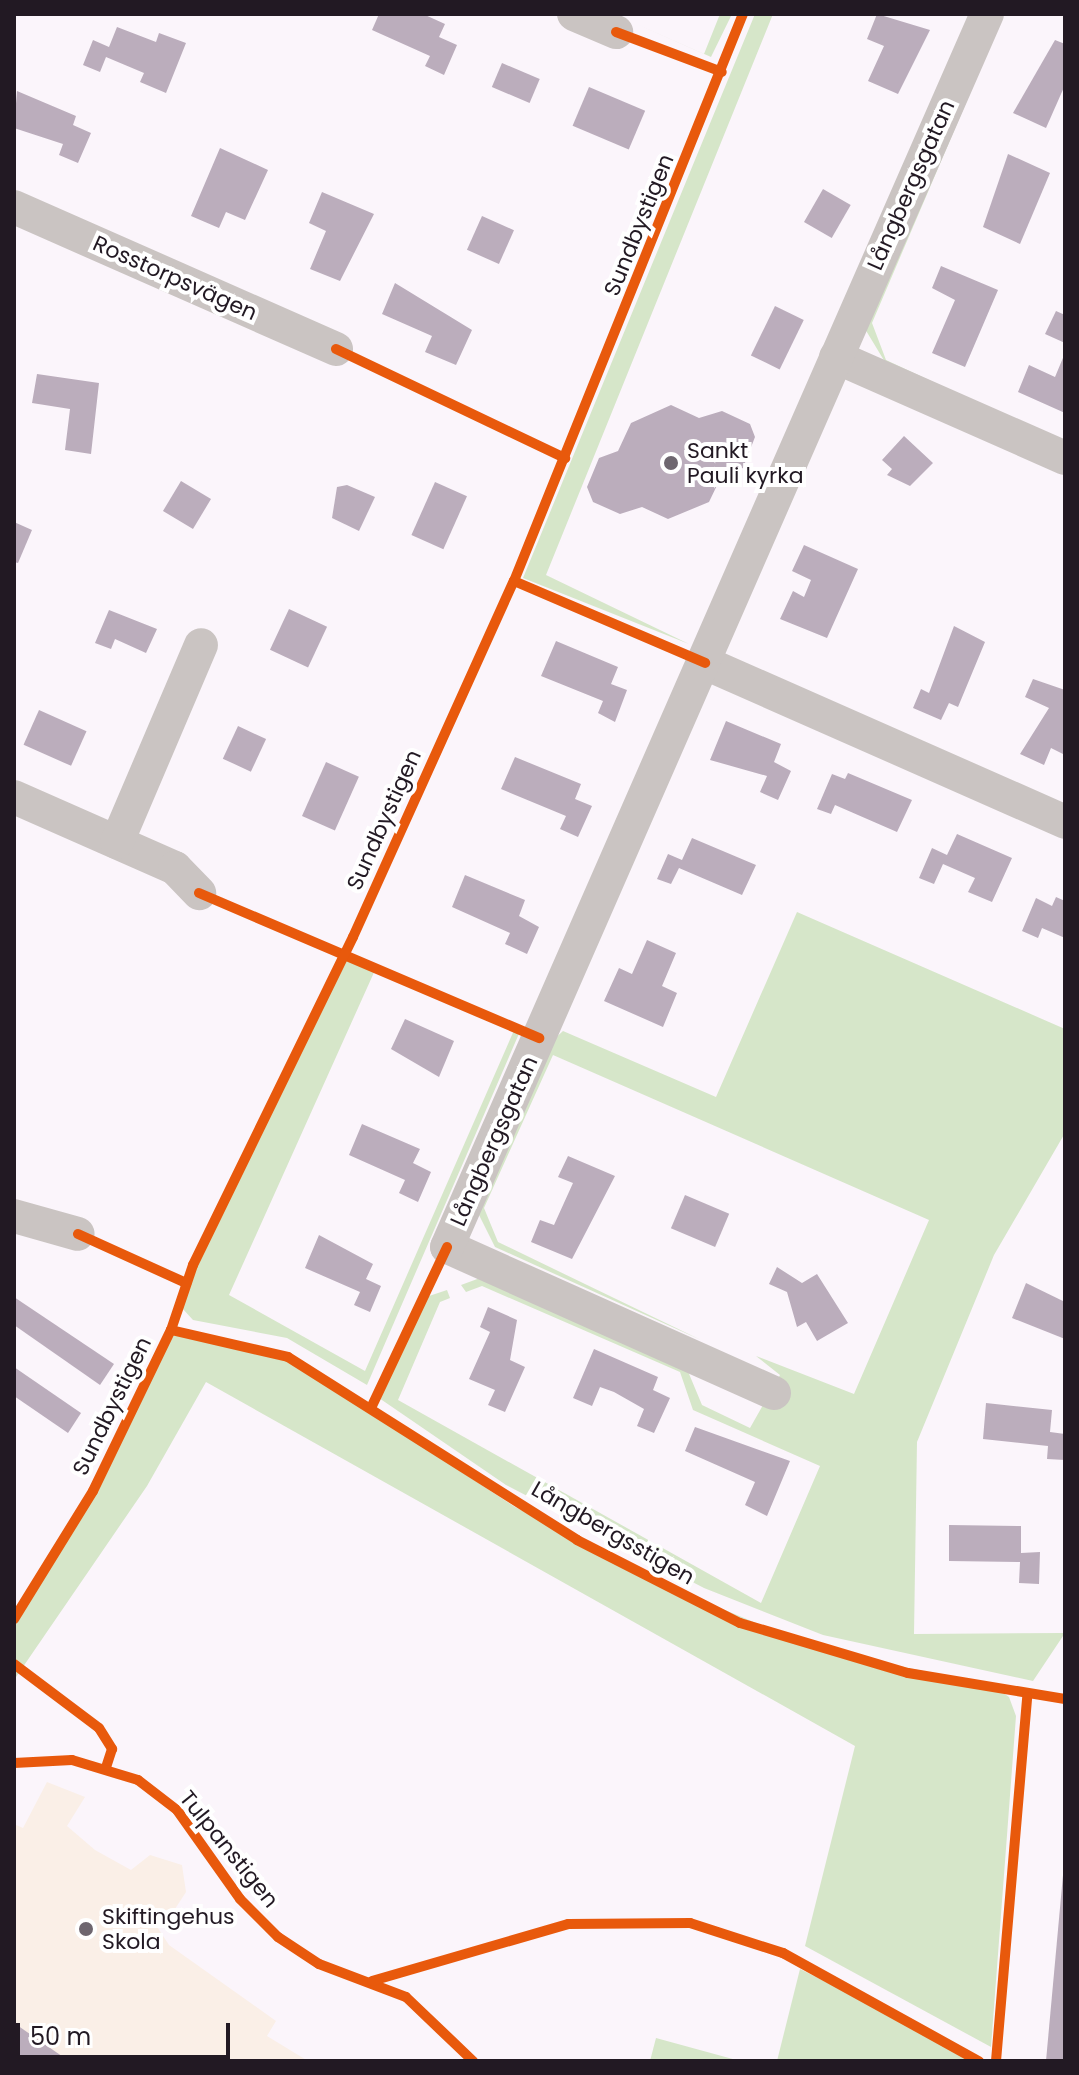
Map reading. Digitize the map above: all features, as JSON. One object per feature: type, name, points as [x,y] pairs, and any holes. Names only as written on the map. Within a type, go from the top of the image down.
[{"type":"street","points":[[574,14],[616,32]]},
{"type":"street","name":"Långbergsgatan","points":[[774,1393],[447,1247],[987,14]]},
{"type":"street","name":"Rosstorpsvägen","points":[[14,207],[336,349]]},
{"type":"street","points":[[836,357],[1065,458]]},
{"type":"street","points":[[117,842],[201,645]]},
{"type":"street","points":[[705,663],[1065,822]]},
{"type":"street","points":[[14,797],[175,868],[199,893]]},
{"type":"street","points":[[14,1216],[78,1234]]},
{"type":"shaded area","name":"Skiftingehus Skola","points":[[47,1782],[85,1797],[67,1826],[95,1850],[131,1870],[150,1855],[182,1865],[186,1892],[175,1909],[148,1913],[169,1945],[276,2021],[267,2036],[308,2061],[14,2061],[14,1824],[23,1828]]},
{"type":"green space","points":[[720,14],[732,14],[711,57],[704,54]]},
{"type":"green space","points":[[755,14],[773,14],[546,575],[689,644],[523,578]]},
{"type":"green space","points":[[1004,14],[872,323],[886,360],[1013,419],[885,362],[865,329]]},
{"type":"green space","points":[[797,912],[1065,1029],[1065,1133],[994,1255],[917,1442],[914,1634],[1063,1633],[1065,1570],[1065,1633],[1033,1681],[823,1635],[704,1588],[506,1485],[379,1398],[426,1297],[447,1290],[450,1298],[440,1302],[398,1400],[761,1603],[820,1466],[693,1410],[680,1372],[482,1286],[466,1292],[461,1285],[480,1278],[687,1369],[702,1405],[750,1428],[780,1375],[756,1356],[854,1394],[929,1220],[553,1055],[484,1208],[498,1242],[701,1340],[495,1247],[478,1213],[551,1042],[563,1031],[716,1097]]},
{"type":"green space","points":[[344,951],[521,1029],[367,1385],[287,1338],[193,1320],[182,1308],[205,1239]],"holes":[[[376,968],[515,1028],[365,1371],[229,1295]]]},
{"type":"green space","points":[[172,1332],[282,1354],[515,1507],[696,1598],[816,1648],[993,1686],[1009,1697],[1016,1716],[991,2047],[805,1946],[855,1746],[206,1382],[147,1486],[14,1680],[14,1621],[105,1477]]},
{"type":"green space","points":[[800,1969],[832,1985],[970,2061],[777,2061]]},
{"type":"green space","points":[[656,2038],[740,2061],[650,2061]]},
{"type":"building","points":[[379,14],[423,14],[445,24],[439,37],[457,45],[444,75],[425,66],[430,56],[372,30]]},
{"type":"building","points":[[877,14],[930,30],[898,94],[868,81],[884,46],[867,39]]},
{"type":"building","points":[[117,27],[156,42],[159,33],[186,43],[166,93],[140,82],[144,73],[106,57],[100,72],[83,65],[93,40],[109,47]]},
{"type":"building","points":[[1055,40],[1065,44],[1065,85],[1046,128],[1013,113]]},
{"type":"building","points":[[502,63],[540,79],[530,103],[492,87]]},
{"type":"building","points":[[589,87],[645,111],[629,149],[573,126]]},
{"type":"building","points":[[17,91],[76,116],[73,125],[91,133],[78,163],[59,155],[63,144],[14,128]]},
{"type":"building","points":[[220,148],[268,170],[245,220],[226,212],[219,228],[191,216]]},
{"type":"building","points":[[1008,154],[1050,173],[1020,244],[983,227]]},
{"type":"building","points":[[823,189],[851,205],[832,238],[804,222]]},
{"type":"building","points":[[322,192],[374,214],[340,281],[310,269],[326,231],[309,223]]},
{"type":"building","points":[[482,216],[514,230],[499,264],[467,250]]},
{"type":"building","points":[[941,266],[998,290],[965,367],[932,353],[955,300],[932,288]]},
{"type":"building","points":[[395,283],[472,330],[456,365],[425,352],[432,336],[382,314]]},
{"type":"building","points":[[775,306],[804,320],[780,369],[751,355]]},
{"type":"building","points":[[1056,311],[1065,315],[1065,343],[1045,334]]},
{"type":"building","points":[[1065,353],[1065,413],[1018,392],[1029,365],[1055,377]]},
{"type":"building","points":[[37,374],[99,383],[91,454],[65,450],[70,409],[32,403]]},
{"type":"building","name":"Sankt Pauli kyrka","points":[[671,405],[699,418],[722,411],[750,424],[755,437],[743,468],[722,475],[709,502],[668,519],[642,507],[620,514],[593,502],[587,487],[599,458],[618,451],[631,423]]},
{"type":"building","points":[[904,436],[933,463],[910,486],[887,475],[892,469],[882,460]]},
{"type":"building","points":[[181,481],[211,499],[193,529],[163,511]]},
{"type":"building","points":[[435,482],[467,496],[443,549],[411,535]]},
{"type":"building","points":[[347,485],[375,497],[359,531],[332,518],[337,487]]},
{"type":"building","points":[[14,522],[32,530],[18,563],[14,562]]},
{"type":"building","points":[[804,545],[858,569],[827,638],[780,619],[793,591],[804,597],[811,580],[792,571]]},
{"type":"building","points":[[289,609],[327,627],[308,668],[270,650]]},
{"type":"building","points":[[109,610],[157,629],[146,653],[115,639],[111,649],[95,643]]},
{"type":"building","points":[[954,626],[985,642],[958,707],[949,703],[941,720],[913,708],[921,689],[929,693]]},
{"type":"building","points":[[556,641],[618,667],[611,684],[627,690],[615,722],[598,713],[603,701],[541,676]]},
{"type":"building","points":[[1033,679],[1065,690],[1065,755],[1051,748],[1044,765],[1020,754],[1049,708],[1025,697]]},
{"type":"building","points":[[39,710],[87,731],[71,766],[24,745]]},
{"type":"building","points":[[726,721],[781,744],[774,762],[791,771],[778,800],[760,792],[767,776],[710,760]]},
{"type":"building","points":[[238,726],[266,739],[251,772],[223,759]]},
{"type":"building","points":[[515,757],[581,784],[575,799],[592,806],[578,837],[560,829],[566,816],[501,789]]},
{"type":"building","points":[[326,762],[359,777],[335,831],[302,816]]},
{"type":"building","points":[[848,773],[912,800],[897,832],[835,805],[831,814],[817,809],[832,774],[845,779]]},
{"type":"building","points":[[957,834],[1012,858],[992,902],[968,892],[975,878],[943,864],[934,884],[919,878],[932,848],[947,855]]},
{"type":"building","points":[[692,838],[756,865],[742,895],[679,868],[671,884],[657,879],[668,854],[682,860]]},
{"type":"building","points":[[465,875],[525,900],[519,916],[539,927],[527,954],[505,944],[510,933],[452,907]]},
{"type":"building","points":[[1056,897],[1065,901],[1065,938],[1042,928],[1038,938],[1022,931],[1036,898],[1052,906]]},
{"type":"building","points":[[647,940],[676,953],[662,986],[677,993],[663,1027],[604,1001],[619,968],[632,974]]},
{"type":"building","points":[[405,1019],[454,1041],[439,1077],[391,1049]]},
{"type":"building","points":[[362,1124],[420,1149],[413,1163],[431,1172],[418,1202],[399,1193],[405,1180],[349,1155]]},
{"type":"building","points":[[568,1156],[615,1176],[572,1259],[531,1242],[540,1220],[554,1225],[573,1183],[558,1177]]},
{"type":"building","points":[[685,1195],[729,1214],[715,1247],[671,1228]]},
{"type":"building","points":[[319,1235],[373,1264],[366,1279],[381,1286],[370,1312],[354,1305],[360,1292],[305,1268]]},
{"type":"building","points":[[777,1267],[802,1283],[817,1274],[848,1323],[817,1341],[806,1322],[797,1327],[787,1292],[769,1284]]},
{"type":"building","points":[[1026,1283],[1065,1302],[1065,1339],[1012,1318]]},
{"type":"building","points":[[14,1297],[114,1364],[100,1385],[14,1325]]},
{"type":"building","points":[[488,1307],[517,1320],[510,1360],[525,1367],[505,1412],[488,1405],[495,1390],[469,1379],[490,1332],[480,1327]]},
{"type":"building","points":[[594,1349],[658,1377],[653,1390],[670,1398],[654,1433],[637,1426],[644,1409],[614,1392],[600,1387],[592,1406],[573,1398]]},
{"type":"building","points":[[14,1367],[81,1413],[68,1433],[14,1396]]},
{"type":"building","points":[[986,1403],[1052,1410],[1050,1432],[1065,1434],[1065,1460],[1047,1459],[1048,1446],[983,1439]]},
{"type":"building","points":[[695,1427],[790,1461],[767,1516],[745,1505],[755,1482],[685,1451]]},
{"type":"building","points":[[949,1525],[1021,1526],[1021,1553],[1040,1552],[1039,1584],[1019,1583],[1020,1562],[949,1561]]},
{"type":"building","points":[[1063,1875],[1065,2061],[1046,2061]]},
{"type":"building","points":[[14,2023],[69,2061],[14,2061]]},
{"type":"cycle path","name":"Sundbystigen","points":[[14,1619],[93,1491],[171,1330],[193,1265],[353,937],[514,581],[743,14]]},
{"type":"cycle path","points":[[616,32],[722,72]]},
{"type":"cycle path","points":[[336,349],[565,458]]},
{"type":"cycle path","points":[[514,581],[705,663]]},
{"type":"cycle path","points":[[199,893],[539,1038]]},
{"type":"cycle path","points":[[78,1234],[186,1283]]},
{"type":"cycle path","points":[[371,1408],[447,1247]]},
{"type":"cycle path","name":"Långbergsstigen","points":[[171,1330],[288,1357],[577,1540],[740,1623],[908,1673],[1065,1699]]},
{"type":"cycle path","points":[[14,1664],[99,1728],[112,1749],[106,1768]]},
{"type":"cycle path","points":[[996,2061],[1027,1697]]},
{"type":"cycle path","name":"Tulpanstigen","points":[[14,1763],[72,1760],[138,1780],[177,1810],[240,1899],[278,1937],[319,1964],[406,1997],[473,2061]]},
{"type":"cycle path","points":[[372,1981],[568,1924],[690,1923],[783,1953],[979,2061]]},
{"type":"place","name":"Sankt Pauli kyrka","points":[[671,463]]},
{"type":"place","name":"Skiftingehus Skola","points":[[86,1929]]}]
